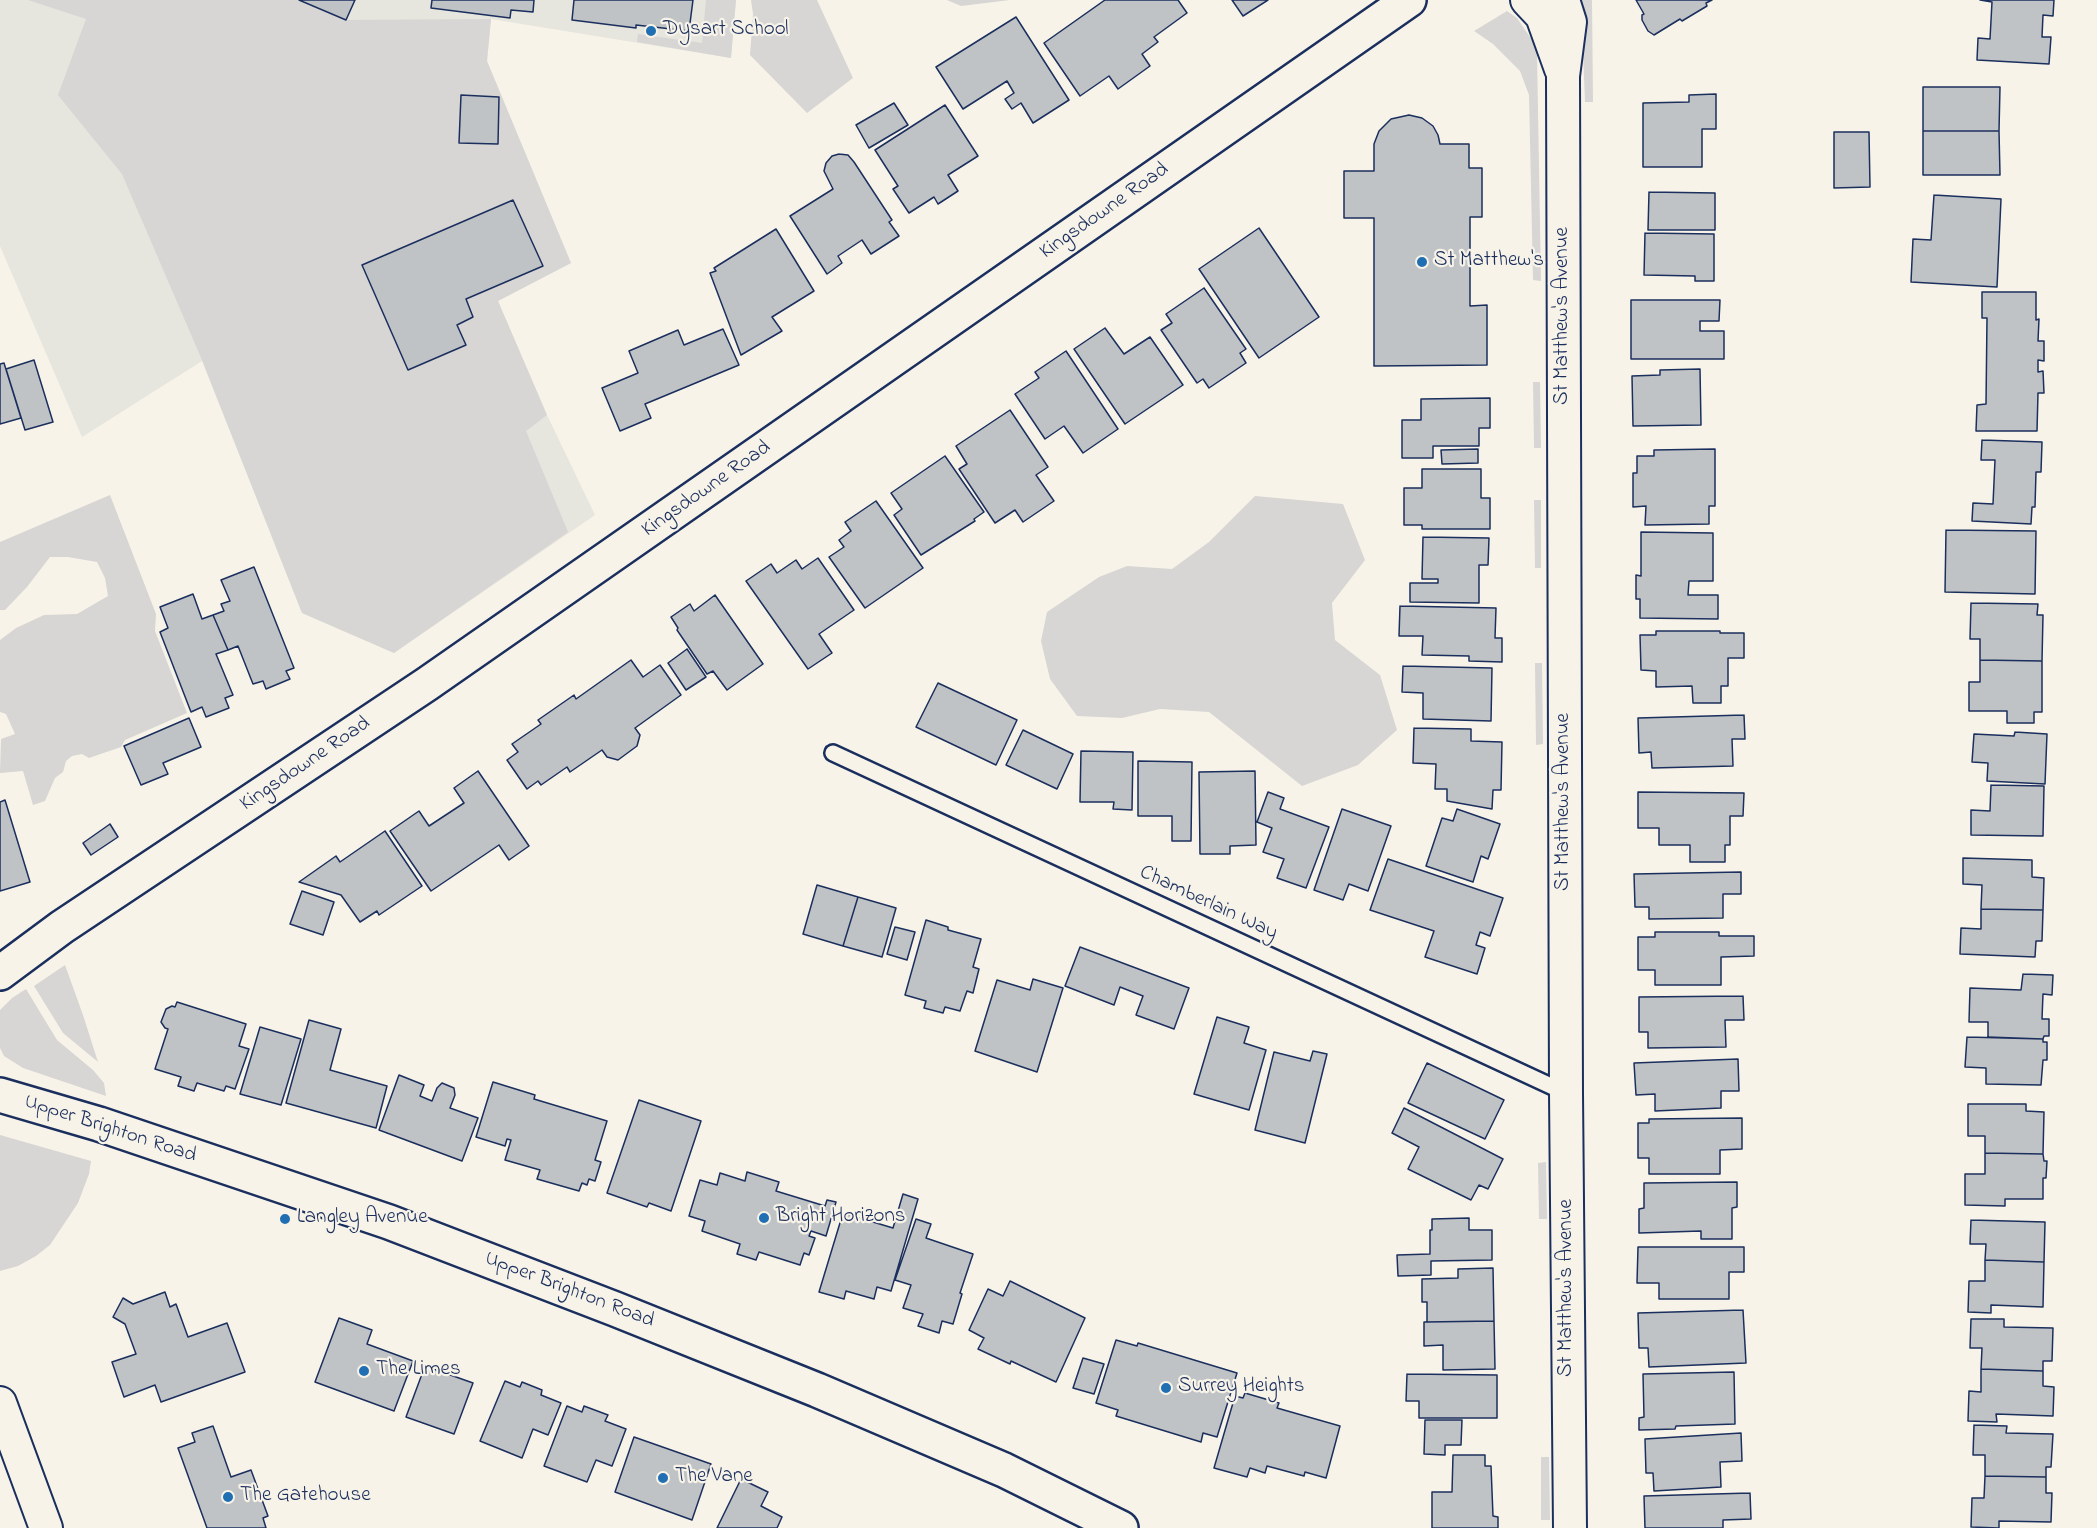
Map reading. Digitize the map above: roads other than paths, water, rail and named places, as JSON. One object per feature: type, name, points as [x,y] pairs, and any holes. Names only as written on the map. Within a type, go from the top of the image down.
[{"type":"main road","name":"Kingsdowne Road","points":[[0,973],[62,927],[435,679],[1409,0]]},
{"type":"main road","name":"Upper Brighton Road","points":[[0,1095],[99,1124],[389,1222],[615,1309],[817,1390],[993,1465],[1121,1528]]},
{"type":"street","points":[[1527,0],[1542,16],[1563,76]]},
{"type":"street","points":[[1563,0],[1570,22],[1563,76]]},
{"type":"street","name":"St Matthew's Avenue","points":[[1563,76],[1566,1093],[1570,1528]]},
{"type":"street","points":[[0,1403],[45,1528]]},
{"type":"lane","name":"Chamberlain Way","points":[[833,753],[1566,1093]]},
{"type":"place","name":"Dysart School","points":[[651,31]]},
{"type":"place","name":"St Matthew's","points":[[1422,262]]},
{"type":"place","name":"Bright Horizons","points":[[764,1218]]},
{"type":"place","name":"Langley Avenue","points":[[285,1219]]},
{"type":"place","name":"The Limes","points":[[364,1371]]},
{"type":"place","name":"Surrey Heights","points":[[1166,1388]]},
{"type":"place","name":"The Vane","points":[[663,1478]]},
{"type":"place","name":"The Gatehouse","points":[[228,1497]]}]
